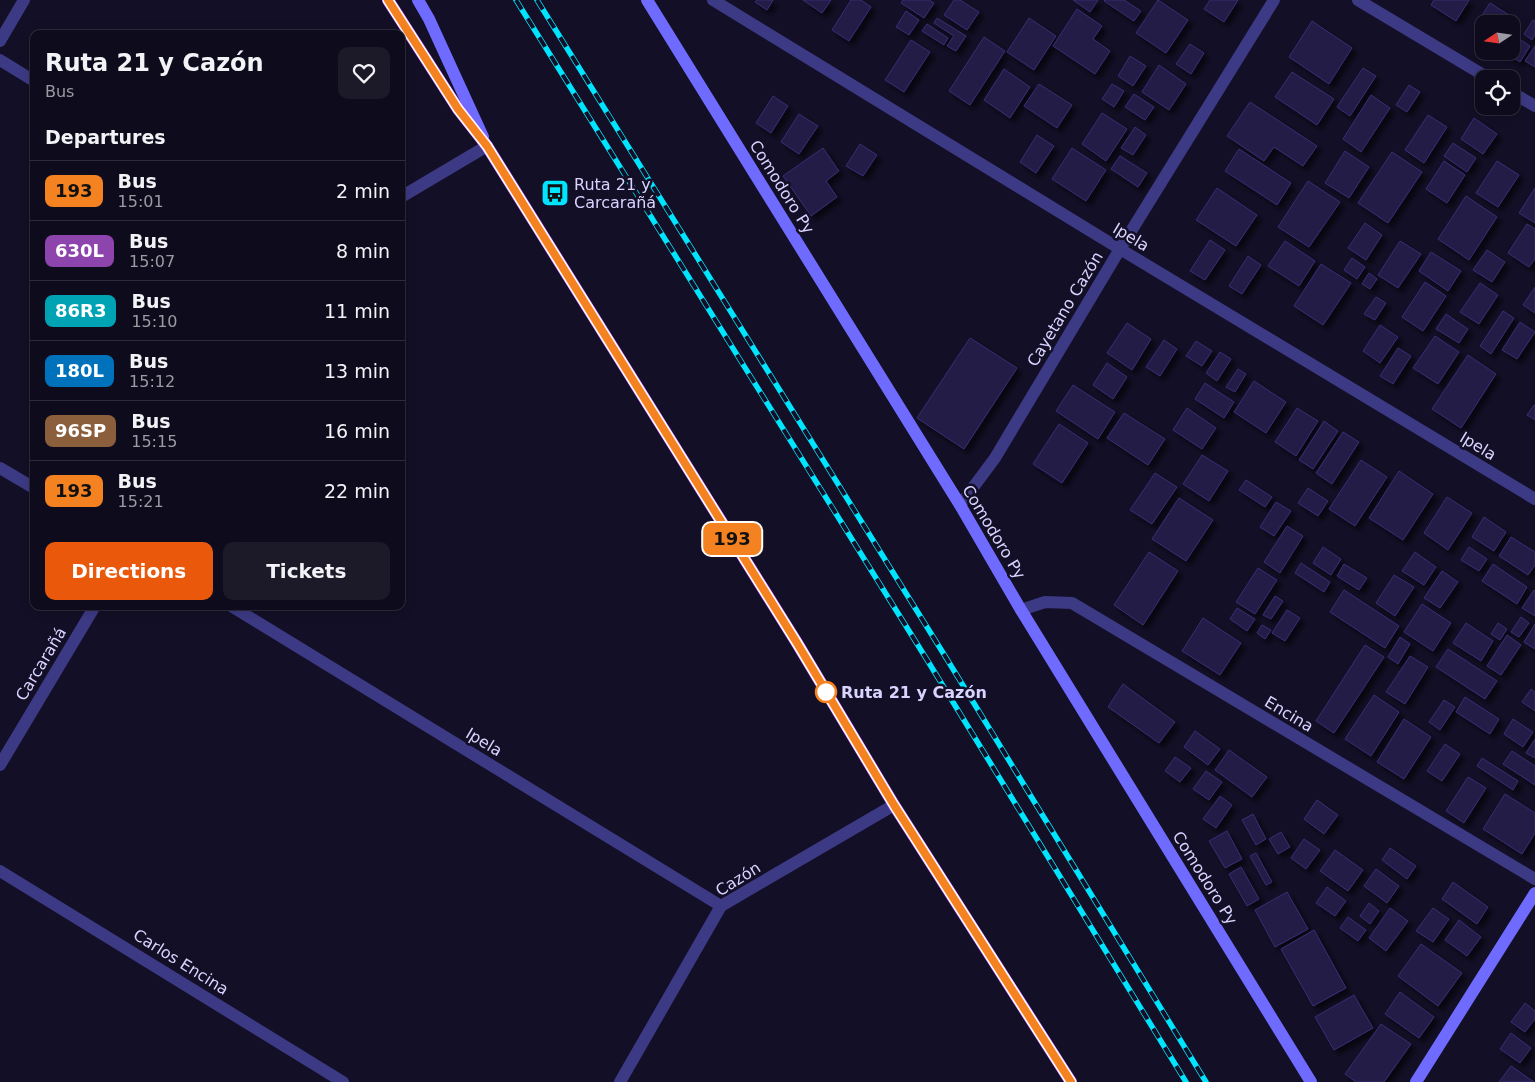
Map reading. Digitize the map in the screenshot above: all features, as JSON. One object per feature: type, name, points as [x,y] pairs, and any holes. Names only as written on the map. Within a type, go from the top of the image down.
[{"type":"main road","points":[[388,0],[458,109],[487,146],[797,643],[894,805],[1071,1082]]},
{"type":"street","points":[[0,41],[24,0]]},
{"type":"street","points":[[405,195],[487,146],[429,19],[418,0]]},
{"type":"street","name":"Comodoro Py","points":[[647,0],[960,505],[1021,610],[1311,1082]]},
{"type":"street","name":"Ipela","points":[[713,0],[1120,249],[1535,499]]},
{"type":"street","name":"Cayetano Cazón","points":[[960,505],[995,458],[1120,249],[1274,0]]},
{"type":"street","points":[[1358,0],[1475,70]]},
{"type":"street","points":[[0,60],[30,79]]},
{"type":"street","points":[[1520,97],[1535,106]]},
{"type":"street","points":[[0,468],[30,486]]},
{"type":"street","name":"Encina","points":[[1021,610],[1045,602],[1072,603],[1535,879]]},
{"type":"street","name":"Carcarañá","points":[[0,765],[92,610]]},
{"type":"street","name":"Ipela","points":[[237,610],[721,906]]},
{"type":"street","name":"Cazón","points":[[620,1082],[721,906],[894,805]]},
{"type":"street","name":"Carlos Encina","points":[[0,871],[343,1082]]},
{"type":"street","points":[[1416,1082],[1535,893]]},
{"type":"building","points":[[757,0],[773,0],[767,10],[755,2]]},
{"type":"building","points":[[803,0],[831,0],[822,13]]},
{"type":"building","points":[[851,0],[861,0],[871,7],[849,41],[832,30]]},
{"type":"building","points":[[903,0],[929,0],[934,3],[924,18],[901,3]]},
{"type":"building","points":[[954,0],[960,0],[979,12],[967,30],[944,15]]},
{"type":"building","points":[[1073,0],[1098,0],[1090,12]]},
{"type":"building","points":[[1105,0],[1124,0],[1141,11],[1134,21]]},
{"type":"building","points":[[1158,0],[1188,20],[1166,53],[1136,33]]},
{"type":"building","points":[[1210,0],[1238,0],[1224,22],[1204,9]]},
{"type":"building","points":[[1434,0],[1469,0],[1456,21],[1431,5]]},
{"type":"building","points":[[1490,3],[1509,15],[1482,15]]},
{"type":"building","points":[[1077,9],[1102,26],[1093,39],[1110,51],[1095,74],[1053,46]]},
{"type":"building","points":[[906,11],[919,20],[909,35],[896,27]]},
{"type":"building","points":[[937,18],[966,36],[956,51],[947,46],[954,36],[934,23]]},
{"type":"building","points":[[1029,18],[1056,36],[1034,70],[1007,52]]},
{"type":"building","points":[[1533,20],[1535,21],[1535,34],[1532,40],[1524,34]]},
{"type":"building","points":[[1312,21],[1352,48],[1329,84],[1289,57]]},
{"type":"building","points":[[927,24],[948,38],[944,45],[922,31]]},
{"type":"building","points":[[984,37],[1005,51],[970,105],[949,91]]},
{"type":"building","points":[[1520,39],[1530,46],[1520,62],[1517,60],[1520,60]]},
{"type":"building","points":[[911,40],[930,52],[904,92],[885,80]]},
{"type":"building","points":[[1190,44],[1204,53],[1191,74],[1176,64]]},
{"type":"building","points":[[1535,46],[1535,67],[1525,61]]},
{"type":"building","points":[[1130,56],[1146,66],[1133,86],[1118,76]]},
{"type":"building","points":[[1159,65],[1186,84],[1169,110],[1142,92]]},
{"type":"building","points":[[1363,68],[1376,76],[1350,116],[1337,107]]},
{"type":"building","points":[[1004,69],[1030,87],[1010,118],[984,100]]},
{"type":"building","points":[[1292,72],[1334,99],[1317,125],[1275,97]]},
{"type":"building","points":[[1039,84],[1072,105],[1057,128],[1024,106]]},
{"type":"building","points":[[1112,84],[1124,91],[1114,107],[1102,99]]},
{"type":"building","points":[[1409,85],[1420,92],[1407,112],[1396,105]]},
{"type":"building","points":[[1134,94],[1154,107],[1145,120],[1125,107]]},
{"type":"building","points":[[1371,95],[1390,108],[1361,152],[1343,139]]},
{"type":"building","points":[[773,96],[788,106],[771,133],[756,123]]},
{"type":"building","points":[[1250,102],[1317,146],[1303,166],[1274,147],[1264,161],[1227,136]]},
{"type":"building","points":[[1102,113],[1127,129],[1106,161],[1082,144]]},
{"type":"building","points":[[799,114],[818,126],[799,154],[781,142]]},
{"type":"building","points":[[1428,115],[1447,127],[1424,163],[1405,150]]},
{"type":"building","points":[[1474,118],[1497,134],[1483,154],[1461,139]]},
{"type":"building","points":[[1135,127],[1146,135],[1133,155],[1121,148]]},
{"type":"building","points":[[1037,135],[1054,146],[1036,173],[1020,162]]},
{"type":"building","points":[[1453,143],[1476,158],[1467,172],[1444,156]]},
{"type":"building","points":[[860,144],[877,155],[863,176],[846,166]]},
{"type":"building","points":[[823,148],[839,171],[826,181],[837,197],[811,216],[783,176]]},
{"type":"building","points":[[1072,148],[1106,170],[1086,201],[1052,179]]},
{"type":"building","points":[[1239,149],[1291,183],[1277,205],[1225,171]]},
{"type":"building","points":[[1345,151],[1369,167],[1349,198],[1325,183]]},
{"type":"building","points":[[1392,152],[1422,172],[1388,223],[1358,203]]},
{"type":"building","points":[[1120,156],[1147,173],[1138,187],[1111,169]]},
{"type":"building","points":[[1444,161],[1465,175],[1447,203],[1426,189]]},
{"type":"building","points":[[1497,161],[1519,175],[1498,207],[1476,193]]},
{"type":"building","points":[[1308,181],[1340,202],[1309,247],[1278,227]]},
{"type":"building","points":[[1217,188],[1257,215],[1236,246],[1196,220]]},
{"type":"building","points":[[1535,188],[1535,223],[1519,213]]},
{"type":"building","points":[[1466,196],[1497,217],[1469,260],[1438,239]]},
{"type":"building","points":[[1365,223],[1382,235],[1366,260],[1348,248]]},
{"type":"building","points":[[1527,224],[1535,229],[1535,259],[1529,267],[1508,253]]},
{"type":"building","points":[[1210,240],[1225,250],[1205,280],[1190,271]]},
{"type":"building","points":[[1285,241],[1315,261],[1299,286],[1268,266]]},
{"type":"building","points":[[1400,241],[1421,254],[1398,288],[1378,275]]},
{"type":"building","points":[[1487,250],[1505,262],[1492,282],[1473,270]]},
{"type":"building","points":[[1431,252],[1461,271],[1448,291],[1419,271]]},
{"type":"building","points":[[1248,256],[1261,265],[1242,294],[1229,286]]},
{"type":"building","points":[[1352,258],[1365,267],[1357,279],[1344,270]]},
{"type":"building","points":[[1321,264],[1351,283],[1323,325],[1294,306]]},
{"type":"building","points":[[1369,273],[1377,279],[1370,289],[1362,284]]},
{"type":"building","points":[[1425,282],[1446,296],[1423,331],[1402,317]]},
{"type":"building","points":[[1480,283],[1498,295],[1479,324],[1460,312]]},
{"type":"building","points":[[1535,287],[1535,313],[1523,305]]},
{"type":"building","points":[[1376,297],[1386,303],[1375,320],[1364,314]]},
{"type":"building","points":[[1503,311],[1514,318],[1491,354],[1480,346]]},
{"type":"building","points":[[1446,314],[1468,329],[1459,343],[1436,329]]},
{"type":"building","points":[[1520,322],[1535,332],[1517,359],[1502,350]]},
{"type":"building","points":[[1127,323],[1151,339],[1132,370],[1107,353]]},
{"type":"building","points":[[1380,325],[1398,337],[1380,363],[1363,351]]},
{"type":"building","points":[[1435,336],[1459,352],[1438,384],[1413,368]]},
{"type":"building","points":[[970,338],[1017,368],[964,449],[917,418]]},
{"type":"building","points":[[1164,340],[1177,349],[1160,376],[1146,367]]},
{"type":"building","points":[[1196,341],[1212,351],[1202,366],[1186,356]]},
{"type":"building","points":[[1398,348],[1411,356],[1393,384],[1380,376]]},
{"type":"building","points":[[1220,352],[1231,359],[1217,381],[1206,373]]},
{"type":"building","points":[[1468,355],[1496,374],[1461,428],[1432,409]]},
{"type":"building","points":[[1107,363],[1127,377],[1113,399],[1093,385]]},
{"type":"building","points":[[1238,369],[1246,374],[1235,392],[1226,387]]},
{"type":"building","points":[[1254,381],[1286,402],[1266,433],[1234,412]]},
{"type":"building","points":[[1205,383],[1234,402],[1224,418],[1195,399]]},
{"type":"building","points":[[1073,385],[1115,412],[1098,439],[1056,411]]},
{"type":"building","points":[[1535,405],[1535,420],[1527,415]]},
{"type":"building","points":[[1187,408],[1216,428],[1202,449],[1173,430]]},
{"type":"building","points":[[1297,408],[1318,421],[1296,456],[1275,442]]},
{"type":"building","points":[[1124,413],[1165,439],[1148,465],[1107,438]]},
{"type":"building","points":[[1324,421],[1338,431],[1313,469],[1299,460]]},
{"type":"building","points":[[1059,424],[1088,443],[1062,483],[1033,464]]},
{"type":"building","points":[[1343,432],[1359,442],[1332,484],[1316,473]]},
{"type":"building","points":[[1202,455],[1228,471],[1209,501],[1183,484]]},
{"type":"building","points":[[1361,460],[1387,477],[1355,526],[1329,509]]},
{"type":"building","points":[[1399,471],[1433,494],[1403,540],[1369,518]]},
{"type":"building","points":[[1155,473],[1177,487],[1152,524],[1130,510]]},
{"type":"building","points":[[1246,480],[1272,497],[1265,507],[1239,490]]},
{"type":"building","points":[[1308,488],[1328,501],[1318,516],[1298,503]]},
{"type":"building","points":[[1447,497],[1472,513],[1448,550],[1424,533]]},
{"type":"building","points":[[1179,498],[1213,520],[1186,561],[1152,539]]},
{"type":"building","points":[[1276,502],[1291,511],[1274,536],[1260,527]]},
{"type":"building","points":[[1484,517],[1506,532],[1494,551],[1472,537]]},
{"type":"building","points":[[1287,526],[1303,536],[1280,573],[1264,562]]},
{"type":"building","points":[[1511,537],[1535,552],[1535,565],[1528,575],[1499,556]]},
{"type":"building","points":[[1323,547],[1341,559],[1331,575],[1313,563]]},
{"type":"building","points":[[1469,547],[1487,559],[1479,571],[1461,560]]},
{"type":"building","points":[[1149,552],[1178,571],[1143,625],[1114,605]]},
{"type":"building","points":[[1415,552],[1436,567],[1424,585],[1402,571]]},
{"type":"building","points":[[1301,563],[1330,582],[1324,592],[1295,573]]},
{"type":"building","points":[[1344,564],[1367,578],[1359,590],[1337,576]]},
{"type":"building","points":[[1493,564],[1527,587],[1517,604],[1482,581]]},
{"type":"building","points":[[1258,568],[1277,580],[1255,614],[1236,602]]},
{"type":"building","points":[[1442,571],[1458,582],[1440,608],[1424,598]]},
{"type":"building","points":[[1394,575],[1414,587],[1395,616],[1376,603]]},
{"type":"building","points":[[1344,590],[1399,626],[1385,648],[1330,612]]},
{"type":"building","points":[[1535,591],[1535,616],[1522,608]]},
{"type":"building","points":[[1275,596],[1283,601],[1271,619],[1263,615]]},
{"type":"building","points":[[1422,604],[1451,623],[1433,651],[1404,632]]},
{"type":"building","points":[[1237,608],[1255,619],[1247,631],[1230,619]]},
{"type":"building","points":[[1287,610],[1300,618],[1285,641],[1272,633]]},
{"type":"building","points":[[1521,617],[1529,623],[1519,637],[1511,632]]},
{"type":"building","points":[[1203,618],[1241,643],[1220,675],[1182,651]]},
{"type":"building","points":[[1466,623],[1493,641],[1481,661],[1453,643]]},
{"type":"building","points":[[1498,623],[1507,629],[1500,640],[1491,634]]},
{"type":"building","points":[[1535,624],[1535,649],[1524,642]]},
{"type":"building","points":[[1262,625],[1271,630],[1265,639],[1257,633]]},
{"type":"building","points":[[1507,635],[1521,645],[1501,675],[1487,666]]},
{"type":"building","points":[[1400,637],[1410,644],[1398,664],[1388,657]]},
{"type":"building","points":[[1365,645],[1384,657],[1334,733],[1316,721]]},
{"type":"building","points":[[1448,649],[1497,681],[1485,699],[1436,667]]},
{"type":"building","points":[[1410,656],[1428,667],[1405,704],[1386,692]]},
{"type":"building","points":[[1123,684],[1175,722],[1159,743],[1108,707]]},
{"type":"building","points":[[1531,689],[1535,692],[1535,711],[1522,702]]},
{"type":"building","points":[[1374,695],[1399,712],[1371,756],[1345,739]]},
{"type":"building","points":[[1465,697],[1499,719],[1490,734],[1456,712]]},
{"type":"building","points":[[1444,700],[1455,707],[1440,730],[1429,722]]},
{"type":"building","points":[[1404,719],[1431,737],[1404,779],[1377,762]]},
{"type":"building","points":[[1513,719],[1533,732],[1523,747],[1504,734]]},
{"type":"building","points":[[1195,731],[1220,749],[1208,765],[1184,747]]},
{"type":"building","points":[[1535,739],[1535,758],[1526,753]]},
{"type":"building","points":[[1445,744],[1460,754],[1442,781],[1427,771]]},
{"type":"building","points":[[1229,750],[1267,777],[1252,797],[1215,770]]},
{"type":"building","points":[[1512,751],[1535,766],[1535,785],[1503,764]]},
{"type":"building","points":[[1175,757],[1191,768],[1180,782],[1165,771]]},
{"type":"building","points":[[1482,758],[1518,781],[1513,790],[1477,766]]},
{"type":"building","points":[[1206,771],[1222,782],[1209,800],[1193,789]]},
{"type":"building","points":[[1468,777],[1486,788],[1464,823],[1446,811]]},
{"type":"building","points":[[1505,794],[1535,813],[1535,833],[1522,854],[1483,829]]},
{"type":"building","points":[[1220,796],[1232,805],[1216,828],[1203,819]]},
{"type":"building","points":[[1317,800],[1338,815],[1324,834],[1304,819]]},
{"type":"building","points":[[1253,814],[1266,839],[1256,845],[1242,820]]},
{"type":"building","points":[[1227,831],[1242,859],[1225,868],[1209,841]]},
{"type":"building","points":[[1281,832],[1290,847],[1278,854],[1269,839]]},
{"type":"building","points":[[1304,839],[1320,850],[1306,869],[1291,858]]},
{"type":"building","points":[[1390,848],[1416,866],[1407,879],[1382,860]]},
{"type":"building","points":[[1335,850],[1363,870],[1348,891],[1320,871]]},
{"type":"building","points":[[1256,853],[1272,882],[1266,885],[1250,856]]},
{"type":"building","points":[[1241,867],[1259,899],[1247,906],[1229,874]]},
{"type":"building","points":[[1376,869],[1399,886],[1387,903],[1364,886]]},
{"type":"building","points":[[1453,882],[1488,907],[1477,924],[1442,899]]},
{"type":"building","points":[[1327,887],[1346,901],[1335,916],[1316,903]]},
{"type":"building","points":[[1287,892],[1308,929],[1275,947],[1255,910]]},
{"type":"building","points":[[1369,903],[1379,911],[1370,924],[1360,916]]},
{"type":"building","points":[[1390,908],[1408,921],[1386,951],[1369,938]]},
{"type":"building","points":[[1433,908],[1449,919],[1433,942],[1416,931]]},
{"type":"building","points":[[1348,917],[1366,930],[1358,941],[1340,928]]},
{"type":"building","points":[[1459,920],[1481,937],[1467,956],[1445,940]]},
{"type":"building","points":[[1314,930],[1346,988],[1313,1006],[1281,949]]},
{"type":"building","points":[[1421,944],[1462,973],[1438,1006],[1398,976]]},
{"type":"building","points":[[1400,992],[1434,1017],[1419,1038],[1385,1014]]},
{"type":"building","points":[[1354,995],[1373,1028],[1334,1050],[1315,1017]]},
{"type":"building","points":[[1525,1003],[1535,1011],[1535,1019],[1525,1032],[1511,1022]]},
{"type":"building","points":[[1381,1024],[1411,1044],[1384,1082],[1356,1082],[1345,1074]]},
{"type":"building","points":[[1511,1033],[1531,1048],[1520,1063],[1500,1049]]},
{"type":"building","points":[[1511,1066],[1534,1082],[1499,1082]]},
{"type":"railway","points":[[516,0],[929,663],[1186,1082]]},
{"type":"railway","points":[[537,0],[945,656],[1206,1082]]},
{"type":"bus line","name":"193","points":[[388,0],[458,109],[487,146],[526,212],[797,643],[894,805],[1071,1082]]},
{"type":"place","name":"Ruta 21 y Carcarañá","points":[[555,193]]},
{"type":"place","name":"Ruta 21 y Cazón","points":[[826,692]]}]
